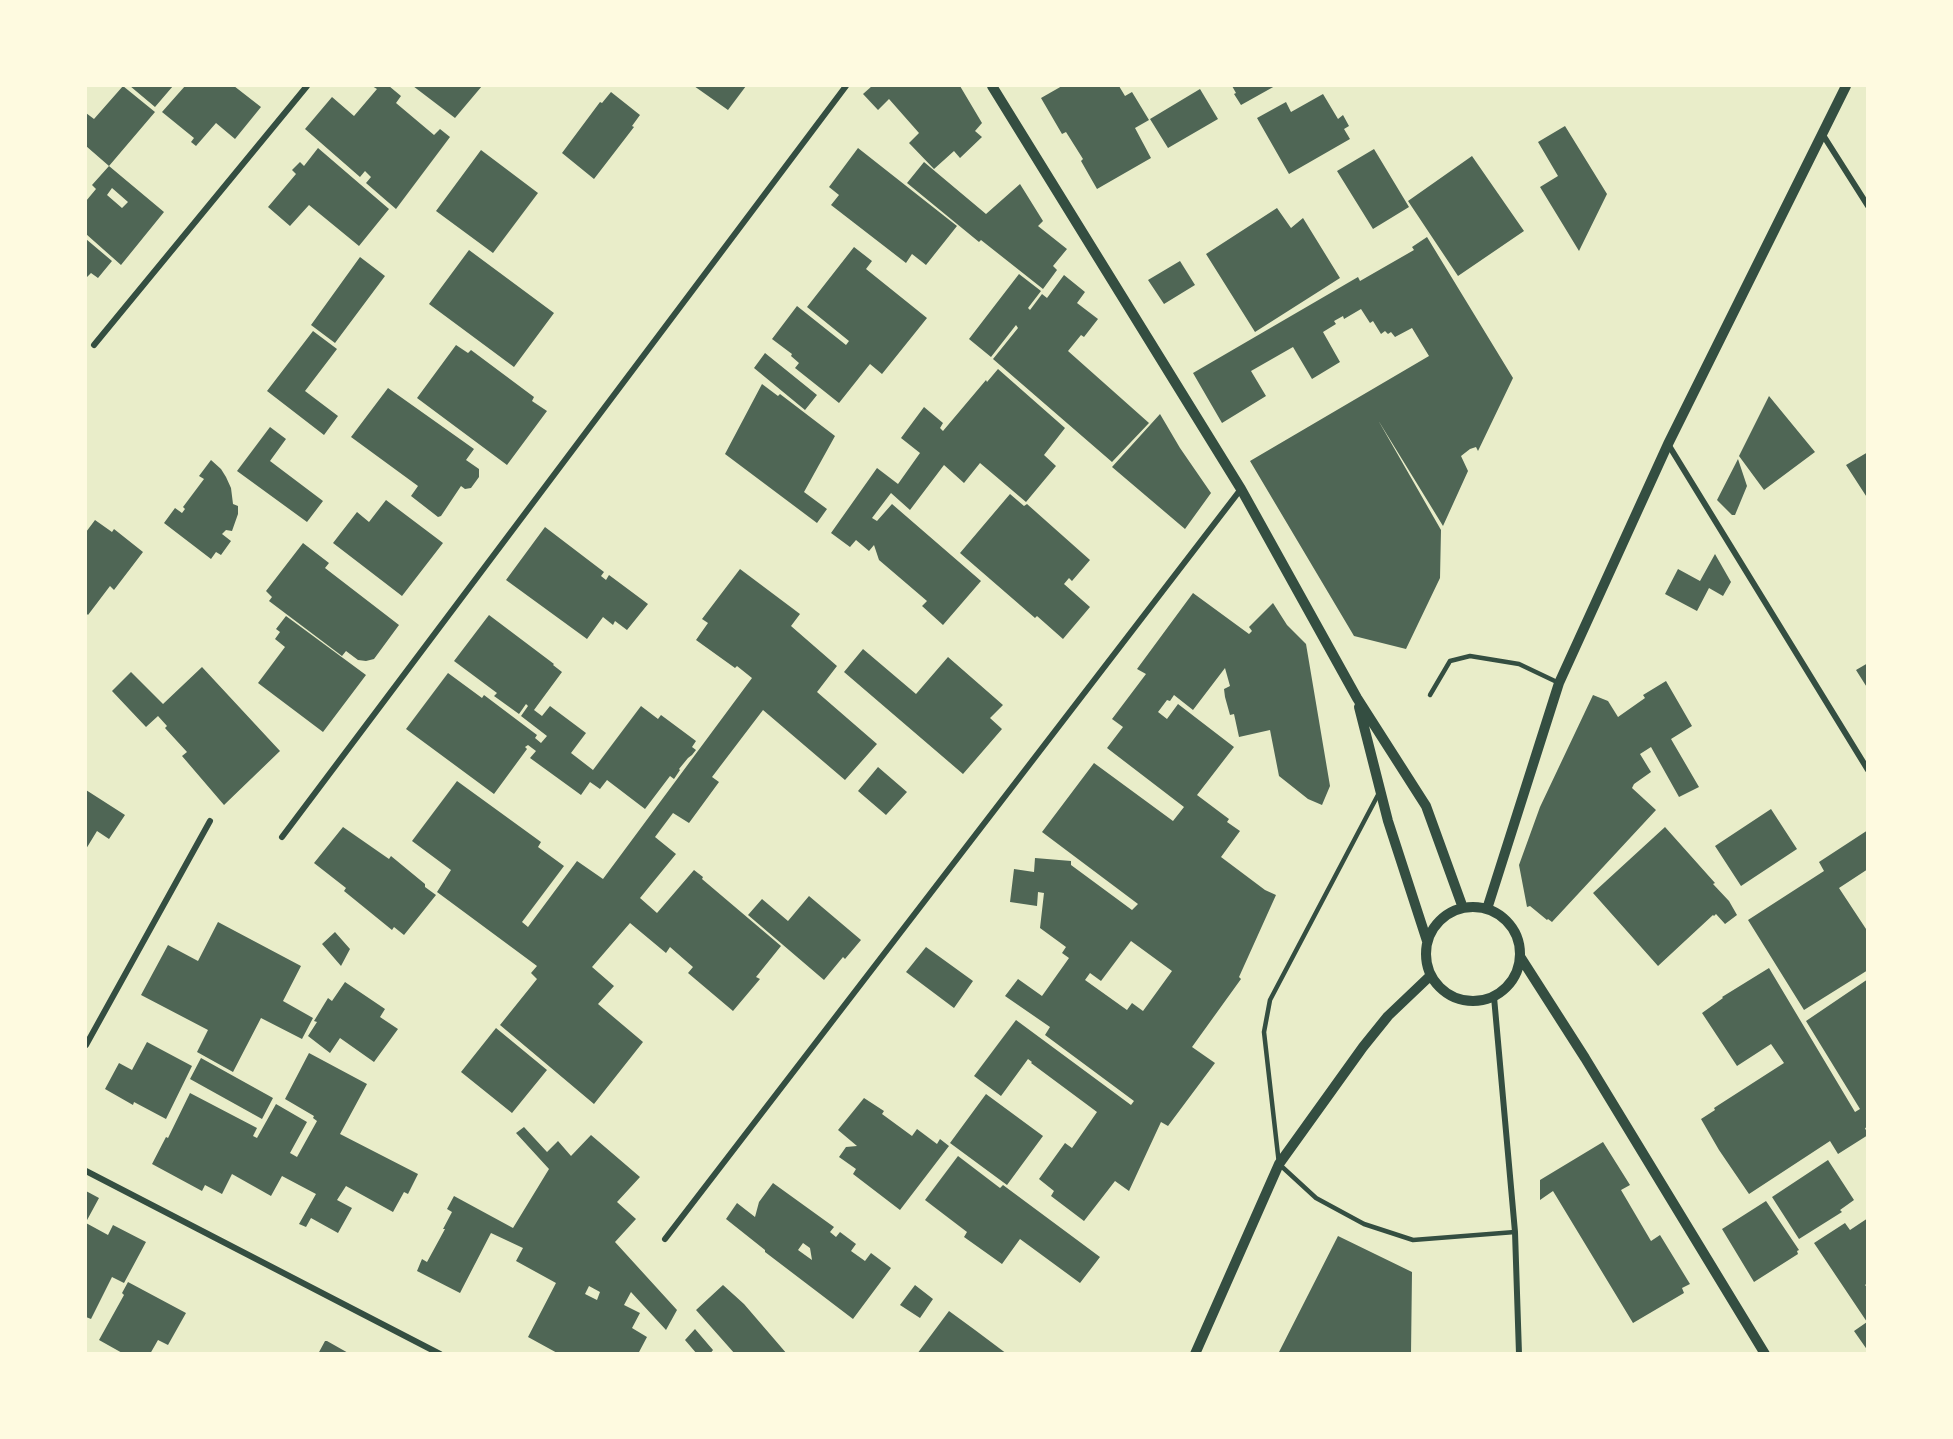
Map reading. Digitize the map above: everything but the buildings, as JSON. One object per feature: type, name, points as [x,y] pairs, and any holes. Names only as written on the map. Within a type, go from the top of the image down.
[{"type":"street","points":[[94,345],[307,86]]},
{"type":"street","points":[[282,837],[846,86]]},
{"type":"street","points":[[992,86],[1240,489],[1357,698],[1426,806],[1463,908]]},
{"type":"street","points":[[1487,909],[1559,683],[1668,444],[1846,86]]},
{"type":"street","points":[[1822,135],[1868,206]]},
{"type":"street","points":[[1668,444],[1868,770]]},
{"type":"street","points":[[665,1239],[1240,489]]},
{"type":"street","points":[[1357,698],[1388,821],[1427,941]]},
{"type":"street","points":[[86,1045],[210,821]]},
{"type":"street","points":[[1475,907],[1487,909],[1502,916],[1513,928],[1520,942],[1521,958],[1517,974],[1508,987],[1494,997],[1476,1001],[1458,999],[1442,990],[1430,976],[1425,959],[1427,941],[1432,930],[1450,912],[1475,907]]},
{"type":"street","points":[[1521,958],[1585,1058],[1765,1353]]},
{"type":"street","points":[[1196,1353],[1279,1164],[1382,1024],[1430,976]]},
{"type":"street","points":[[1494,997],[1515,1232],[1519,1353]]},
{"type":"street","points":[[86,1171],[440,1353]]},
{"type":"lane","points":[[1430,695],[1450,661],[1470,656],[1519,664],[1559,683]]},
{"type":"lane","points":[[1380,791],[1270,1000],[1264,1032],[1279,1164],[1316,1198],[1364,1224],[1413,1240],[1515,1232]]}]
